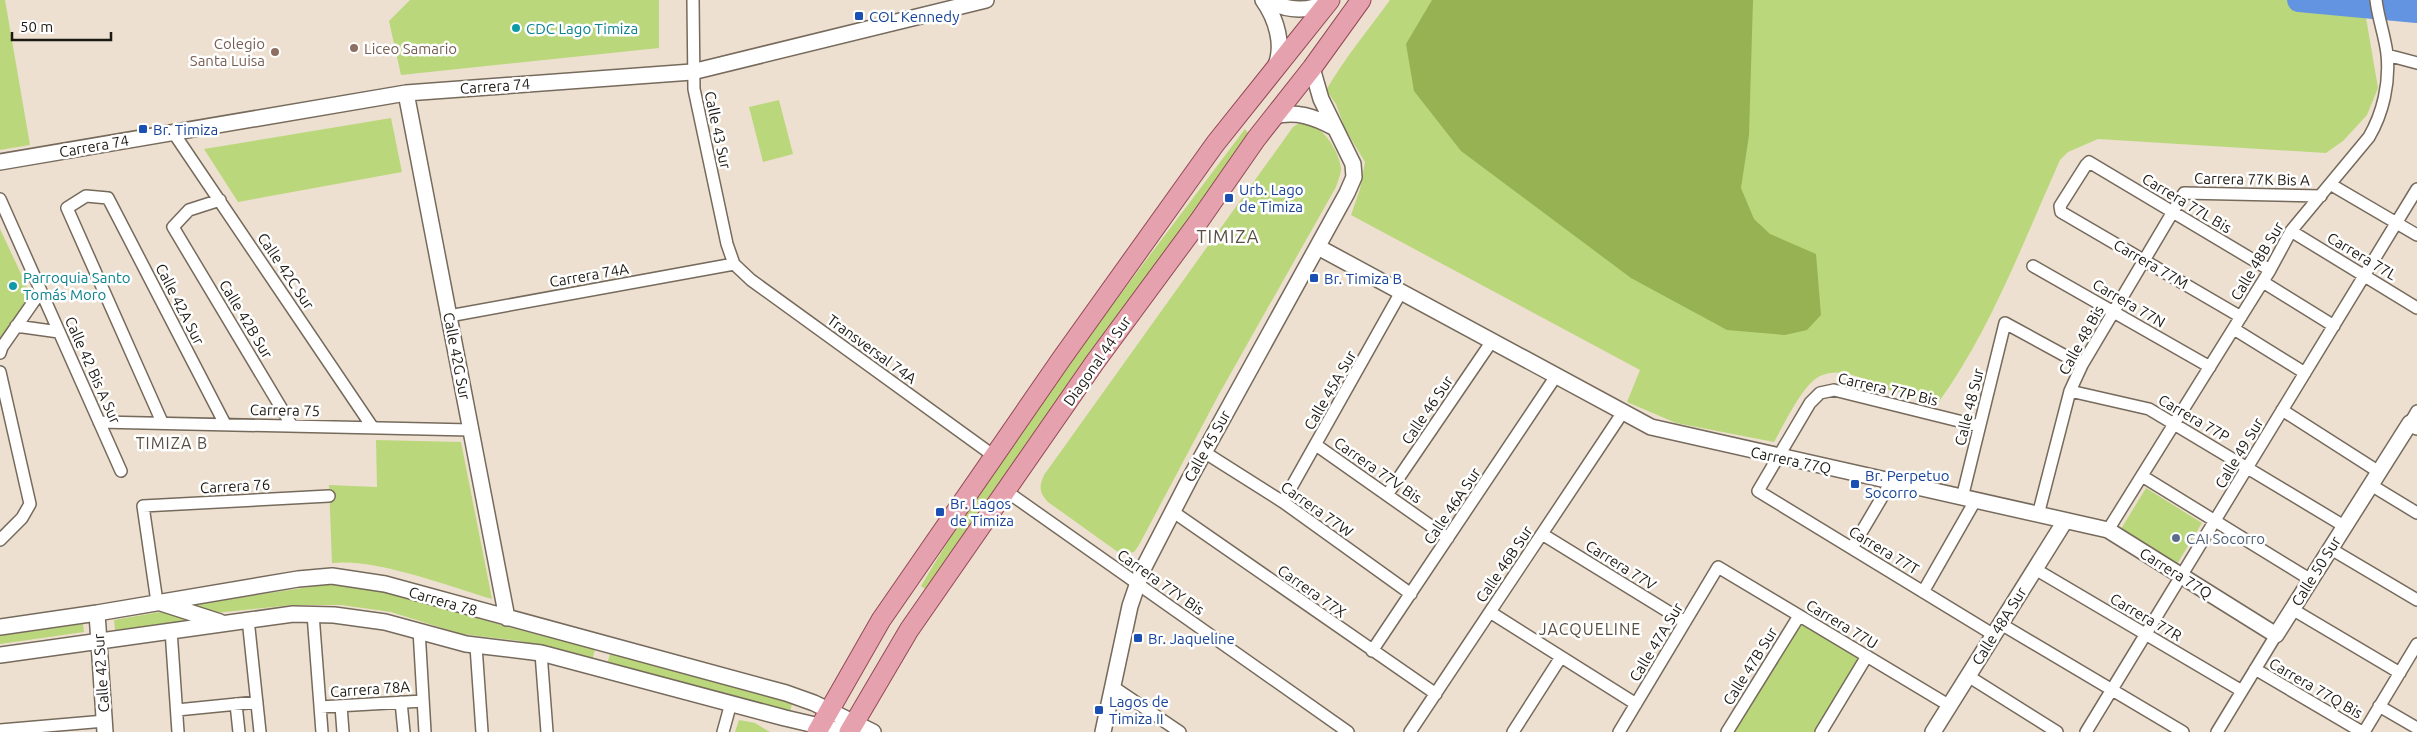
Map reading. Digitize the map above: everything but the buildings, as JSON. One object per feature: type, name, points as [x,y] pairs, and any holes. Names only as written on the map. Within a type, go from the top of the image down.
[{"type":"main road","name":"Diagonal 44 Sur","points":[[822,723],[881,620],[994,456],[1215,144],[1329,0]]},
{"type":"main road","name":"Diagonal 44 Sur","points":[[849,729],[909,630],[1095,362],[1189,236],[1272,116],[1312,68],[1361,0]]},
{"type":"street","name":"Calle 43 Sur","points":[[693,0],[692,72],[695,99],[724,235],[734,264]]},
{"type":"street","name":"Carrera 74","points":[[0,162],[406,93],[692,72],[956,4],[986,0]]},
{"type":"street","points":[[1263,0],[1276,25],[1279,43],[1278,61],[1274,69]]},
{"type":"street","points":[[1269,0],[1290,8],[1308,8],[1323,4],[1329,0]]},
{"type":"street","name":"Calle 48B Sur","points":[[2108,530],[2263,282],[2291,231],[2368,137],[2378,121],[2384,102],[2387,54],[2379,23],[2376,0]]},
{"type":"street","points":[[2387,54],[2417,64]]},
{"type":"street","points":[[1312,68],[1316,86],[1336,128]]},
{"type":"street","name":"Calle 42G Sur","points":[[406,93],[507,618]]},
{"type":"street","points":[[1272,116],[1295,113],[1310,115],[1336,128]]},
{"type":"street","name":"Calle 45 Sur","points":[[1103,732],[1137,583],[1149,555],[1318,247],[1354,177],[1353,164],[1336,128]]},
{"type":"street","name":"Calle 42C Sur","points":[[174,132],[373,428]]},
{"type":"street","name":"Carrera 77L Bis","points":[[2061,212],[2060,206],[2089,162],[2270,270]]},
{"type":"street","name":"Carrera 77K Bis A","points":[[2330,184],[2417,235]]},
{"type":"street","name":"Calle 49 Sur","points":[[2086,732],[2417,189]]},
{"type":"street","name":"Carrera 77K Bis A","points":[[2184,193],[2320,196]]},
{"type":"street","name":"Calle 48 Bis","points":[[2038,515],[2070,391],[2082,366],[2184,193]]},
{"type":"street","name":"Calle 42A Sur","points":[[162,422],[67,208],[86,196],[108,198],[225,424]]},
{"type":"street","name":"Calle 42 Bis A Sur","points":[[0,199],[121,471]]},
{"type":"street","name":"Calle 42B Sur","points":[[220,200],[189,210],[173,227],[292,426]]},
{"type":"street","name":"Carrera 77M","points":[[2061,212],[2241,317]]},
{"type":"street","name":"Carrera 77L","points":[[2291,231],[2417,308]]},
{"type":"street","name":"Carrera 77Q","points":[[1318,247],[1661,431],[2108,530],[2276,635]]},
{"type":"street","name":"Transversal 74A","points":[[734,264],[751,280],[994,456]]},
{"type":"street","name":"Carrera 74A","points":[[449,316],[734,264]]},
{"type":"street","name":"Carrera 77N","points":[[2033,266],[2210,367]]},
{"type":"street","points":[[2263,282],[2334,326]]},
{"type":"street","points":[[0,353],[16,326],[41,291]]},
{"type":"street","name":"Calle 45A Sur","points":[[1283,502],[1401,292]]},
{"type":"street","name":"Calle 48 Sur","points":[[1923,592],[1969,499],[1979,426],[2006,324],[2082,366]]},
{"type":"street","points":[[16,326],[59,332]]},
{"type":"street","points":[[2234,329],[2305,373]]},
{"type":"street","name":"Calle 46 Sur","points":[[1387,495],[1492,341]]},
{"type":"street","points":[[0,372],[30,504],[22,518],[0,540]]},
{"type":"street","name":"Calle 46A Sur","points":[[1372,651],[1556,376]]},
{"type":"street","name":"Carrera 77P Bis","points":[[1778,457],[1810,403],[1820,393],[1834,390],[1979,426]]},
{"type":"street","name":"Carrera 77P","points":[[2070,391],[2149,409],[2344,526]]},
{"type":"street","points":[[2282,410],[2379,472]]},
{"type":"street","name":"Calle 46B Sur","points":[[1410,732],[1623,412]]},
{"type":"street","name":"Calle 50 Sur","points":[[2222,730],[2242,691],[2292,609],[2379,472],[2415,420]]},
{"type":"street","name":"Carrera 75","points":[[99,422],[471,430]]},
{"type":"street","name":"Carrera 77V Bis","points":[[1316,445],[1448,538]]},
{"type":"street","name":"Carrera 77W","points":[[1204,452],[1283,502],[1411,594]]},
{"type":"street","name":"Carrera 77T","points":[[1778,457],[1758,492],[1923,592],[2112,689],[2183,732]]},
{"type":"street","points":[[2142,476],[2311,580]]},
{"type":"street","points":[[1852,548],[1892,482]]},
{"type":"street","points":[[2371,485],[2417,513]]},
{"type":"street","name":"Carrera 77Y Bis","points":[[1006,491],[1348,732]]},
{"type":"street","name":"Carrera 76","points":[[157,602],[143,506],[329,496]]},
{"type":"street","name":"Carrera 77X","points":[[1172,511],[1436,694]]},
{"type":"street","name":"Calle 48A Sur","points":[[1934,732],[2065,520]]},
{"type":"street","name":"Carrera 77V","points":[[1542,534],[1685,622]]},
{"type":"street","points":[[2331,549],[2417,600]]},
{"type":"street","name":"Calle 47A Sur","points":[[1619,732],[1718,567]]},
{"type":"street","name":"Carrera 77U","points":[[1718,567],[1950,706]]},
{"type":"street","name":"Carrera 77R","points":[[2035,569],[2242,691]]},
{"type":"street","name":"Carrera 78","points":[[0,627],[97,613],[298,579],[332,576],[385,584],[786,693],[822,723]]},
{"type":"street","points":[[157,602],[224,623]]},
{"type":"street","points":[[2292,609],[2400,672]]},
{"type":"street","points":[[1490,612],[1636,704]]},
{"type":"street","name":"Calle 42 Sur","points":[[97,613],[105,726]]},
{"type":"street","name":"Carrera 78","points":[[0,655],[224,623],[293,614],[313,614],[385,622],[476,646],[514,648],[541,653],[731,704],[849,729],[873,732]]},
{"type":"street","points":[[313,614],[322,732]]},
{"type":"street","name":"Calle 47B Sur","points":[[1727,732],[1799,616]]},
{"type":"street","points":[[248,620],[260,732]]},
{"type":"street","points":[[171,630],[178,732]]},
{"type":"street","points":[[419,630],[425,732]]},
{"type":"street","points":[[597,668],[604,644]]},
{"type":"street","points":[[2363,732],[2417,644]]},
{"type":"street","points":[[476,646],[482,732]]},
{"type":"street","points":[[541,653],[547,732]]},
{"type":"street","points":[[1821,732],[1867,656]]},
{"type":"street","points":[[1513,732],[1561,657]]},
{"type":"street","name":"Carrera 77Q Bis","points":[[2255,669],[2363,732]]},
{"type":"street","points":[[1968,676],[2057,732]]},
{"type":"street","points":[[1112,686],[1180,732]]},
{"type":"street","name":"Carrera 78A","points":[[320,707],[423,701]]},
{"type":"street","points":[[177,710],[257,702]]},
{"type":"street","points":[[401,702],[404,732]]},
{"type":"street","points":[[236,704],[239,732]]},
{"type":"street","points":[[723,732],[731,704]]},
{"type":"street","points":[[341,706],[343,732]]},
{"type":"street","points":[[2379,706],[2417,728]]},
{"type":"street","points":[[0,730],[105,726]]},
{"type":"green space","points":[[0,0],[5,0],[30,145],[0,150]]},
{"type":"green space","points":[[410,0],[659,0],[659,48],[401,75],[389,21]]},
{"type":"green space","points":[[1390,0],[2363,0],[2378,88],[2367,115],[2343,141],[2326,153],[2098,139],[2068,152],[2060,160],[1990,316],[1957,375],[1938,403],[1890,390],[1856,376],[1829,373],[1813,381],[1800,396],[1774,442],[1676,423],[1627,402],[1640,370],[1351,215],[1360,189],[1365,162],[1345,129],[1336,104],[1326,90],[1349,55]]},
{"type":"green space","points":[[1432,0],[1753,0],[1749,135],[1741,188],[1754,219],[1770,234],[1816,254],[1821,315],[1807,330],[1785,335],[1727,330],[1631,278],[1461,151],[1414,91],[1406,44]]},
{"type":"green space","points":[[779,100],[793,154],[763,162],[749,107]]},
{"type":"green space","points":[[391,118],[402,172],[238,202],[204,149]]},
{"type":"green space","points":[[1301,122],[1308,123],[1322,132],[1332,145],[1341,168],[1336,187],[1218,396],[1139,545],[1134,552],[1122,555],[1048,502],[1041,492],[1042,479],[1293,127]]},
{"type":"green space","points":[[1245,129],[1248,133],[1178,236],[925,589],[921,586],[958,526],[1036,410],[1118,297]]},
{"type":"green space","points":[[0,229],[31,295],[0,340]]},
{"type":"green space","points":[[376,440],[461,442],[492,599],[390,569],[350,563],[332,563],[329,485],[377,487]]},
{"type":"green space","points":[[2146,488],[2202,523],[2177,564],[2121,529]]},
{"type":"green space","points":[[336,583],[380,589],[508,627],[595,649],[592,661],[520,641],[461,634],[391,612],[341,605],[292,605],[215,613],[189,605]]},
{"type":"green space","points":[[160,612],[193,620],[115,630],[114,620]]},
{"type":"green space","points":[[1799,622],[1858,659],[1814,732],[1732,732]]},
{"type":"green space","points":[[83,624],[84,632],[0,644],[0,636]]},
{"type":"green space","points":[[610,654],[792,703],[790,713],[607,664]]},
{"type":"green space","points":[[739,720],[755,723],[770,732],[735,732]]},
{"type":"waterway","points":[[2299,0],[2417,11]]},
{"type":"place","name":"COL Kennedy","points":[[859,16]]},
{"type":"place","name":"CDC Lago Timiza","points":[[516,28]]},
{"type":"place","name":"Liceo Samario","points":[[354,48]]},
{"type":"place","name":"Colegio Santa Luisa","points":[[275,52]]},
{"type":"place","name":"Br. Timiza","points":[[143,129]]},
{"type":"place","name":"Urb. Lago de Timiza","points":[[1229,198]]},
{"type":"place","name":"Br. Timiza B","points":[[1314,278]]},
{"type":"place","name":"Parroquia Santo Tomás Moro","points":[[13,286]]},
{"type":"place","name":"Br. Perpetuo Socorro","points":[[1855,484]]},
{"type":"place","name":"Br. Lagos de Timiza","points":[[940,512]]},
{"type":"place","name":"CAI Socorro","points":[[2176,538]]},
{"type":"place","name":"Br. Jaqueline","points":[[1138,638]]},
{"type":"place","name":"Lagos de Timiza II","points":[[1099,710]]},
{"type":"district","name":"TIMIZA","points":[[1228,236]]},
{"type":"district","name":"TIMIZA B","points":[[172,443]]},
{"type":"district","name":"JACQUELINE","points":[[1590,629]]}]
